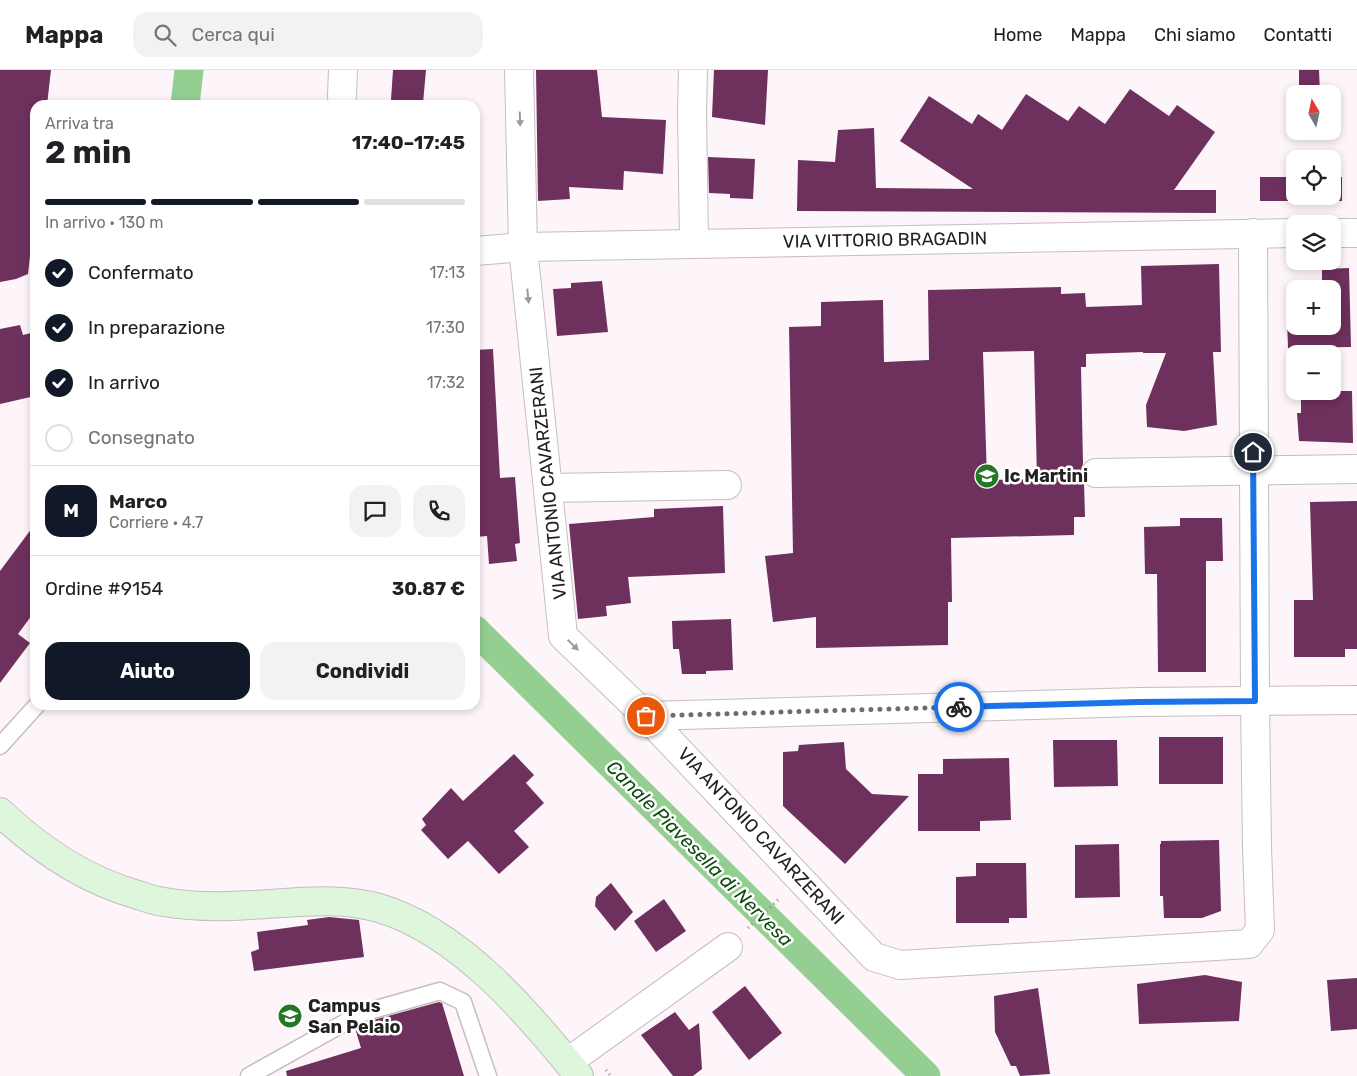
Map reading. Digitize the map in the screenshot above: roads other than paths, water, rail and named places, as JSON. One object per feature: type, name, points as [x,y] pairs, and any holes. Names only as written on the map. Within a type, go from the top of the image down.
[{"type":"street","name":"VIA ANTONIO CAVARZERANI","points":[[519,70],[523,247],[563,636],[646,716],[874,957],[900,965],[1249,944],[1260,930],[1255,701],[1253,233]]},
{"type":"street","points":[[694,70],[692,111],[694,244]]},
{"type":"street","name":"VIA VITTORIO BRAGADIN","points":[[480,251],[523,247],[1286,233]]},
{"type":"street","points":[[1341,233],[1357,233]]},
{"type":"street","points":[[1096,472],[1357,469]]},
{"type":"street","points":[[548,488],[727,485]]},
{"type":"street","points":[[646,716],[1139,702],[1357,700]]},
{"type":"street","points":[[0,812],[23,834],[82,873],[122,890],[162,902],[208,907],[300,901],[345,901],[379,908],[416,924],[459,949],[502,988],[574,1069],[728,947]]},
{"type":"lane","points":[[0,746],[32,710]]},
{"type":"lane","points":[[249,1076],[362,1013],[440,991],[463,1002],[488,1076]]},
{"type":"waterway","name":"Canale Piavesella di Nervesa","points":[[186,100],[189,70]]},
{"type":"waterway","name":"Canale Piavesella di Nervesa","points":[[480,635],[926,1076]]},
{"type":"place","name":"Ic Martini","points":[[987,476]]},
{"type":"place","name":"Campus San Pelaio","points":[[290,1016]]}]
